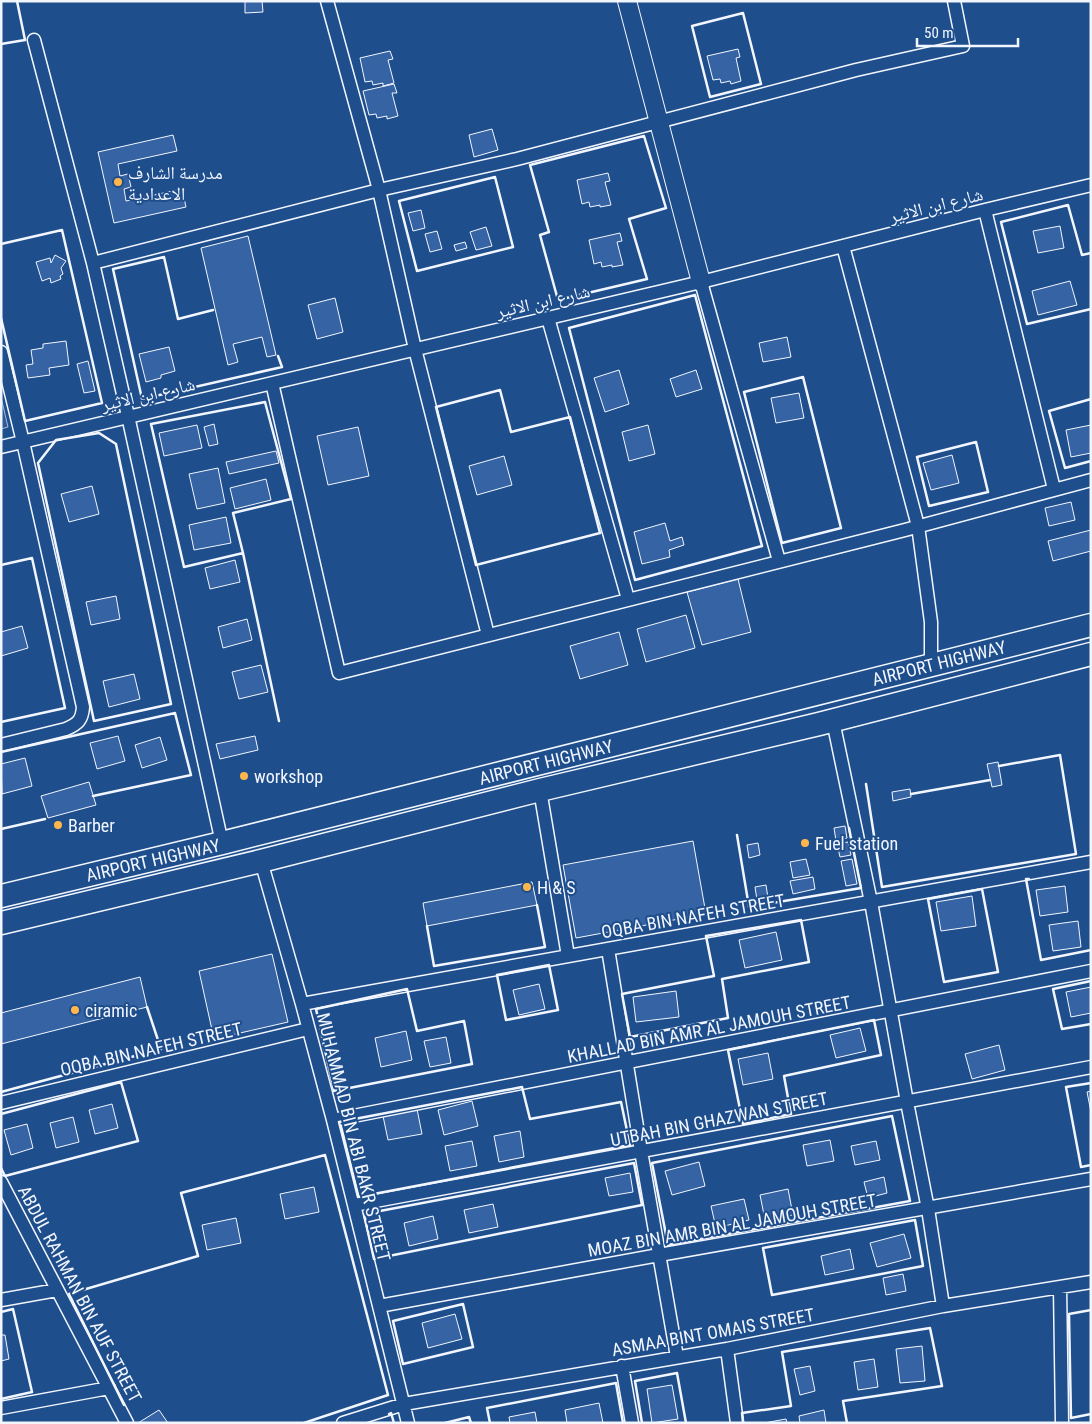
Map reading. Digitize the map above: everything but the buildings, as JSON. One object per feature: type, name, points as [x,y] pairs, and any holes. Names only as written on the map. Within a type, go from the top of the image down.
[{"type":"highway","name":"AIRPORT HIGHWAY","points":[[1,896],[222,843],[1091,625]]},
{"type":"highway","name":"AIRPORT HIGHWAY","points":[[1,923],[1090,657]]},
{"type":"street","points":[[327,1],[379,190],[415,349],[488,635]]},
{"type":"street","points":[[627,1],[701,282],[779,561]]},
{"type":"street","points":[[93,263],[379,190],[517,158],[847,72],[963,46],[954,1]]},
{"type":"street","points":[[34,40],[93,263],[222,843]]},
{"type":"street","name":"شارع ابن الاثير","points":[[1,447],[701,282],[1091,185]]},
{"type":"street","points":[[985,210],[1054,488]]},
{"type":"street","points":[[843,246],[918,526],[931,622],[932,665]]},
{"type":"street","points":[[548,318],[628,600]]},
{"type":"street","points":[[1,352],[83,707],[80,721],[74,726],[1,744]]},
{"type":"street","points":[[272,383],[339,673],[918,526],[1054,488],[1091,480]]},
{"type":"street","points":[[833,721],[871,902],[928,1209],[943,1306]]},
{"type":"street","points":[[540,790],[568,956]]},
{"type":"street","name":"MUHAMMAD BIN ABI BAKR STREET","points":[[261,861],[333,1120],[408,1423]]},
{"type":"street","name":"OQBA BIN NAFEH STREET","points":[[302,1004],[1091,862]]},
{"type":"street","points":[[608,949],[677,1357]]},
{"type":"street","name":"KHALLAD BIN AMR AL JAMOUH STREET","points":[[333,1120],[1091,971]]},
{"type":"street","name":"OQBA BIN NAFEH STREET","points":[[1,1103],[308,1029]]},
{"type":"street","name":"UTBAH BIN GHAZWAN STREET","points":[[354,1205],[1091,1067]]},
{"type":"street","name":"MOAZ BIN AMR BIN AL JAMOUH STREET","points":[[379,1306],[1091,1179]]},
{"type":"street","name":"ABDUL RAHMAN BIN AUF STREET","points":[[1,1182],[4,1194],[127,1423]]},
{"type":"street","name":"ASMAA BINT OMAIS STREET","points":[[343,1423],[404,1404],[727,1349],[943,1306],[1091,1282]]},
{"type":"street","points":[[1060,1287],[1062,1423]]},
{"type":"street","points":[[1,1300],[57,1290]]},
{"type":"street","points":[[727,1349],[737,1423]]},
{"type":"street","points":[[622,1366],[632,1423]]},
{"type":"street","points":[[1,1408],[108,1388]]},
{"type":"shaded area","points":[[1,397],[8,427],[1,429]]},
{"type":"wall","points":[[1,44],[25,40],[17,1]]},
{"type":"wall","points":[[743,13],[761,84],[710,97],[692,26],[743,13]]},
{"type":"wall","points":[[644,136],[666,208],[629,219],[647,279],[558,300],[540,235],[549,232],[530,165],[644,136]]},
{"type":"wall","points":[[495,177],[513,247],[417,271],[399,201],[495,177]]},
{"type":"wall","points":[[1091,253],[1082,255],[1068,205],[1001,222],[1027,324],[1091,309]]},
{"type":"wall","points":[[1,244],[62,230],[102,403],[25,421],[1,318]]},
{"type":"wall","points":[[213,310],[178,319],[164,257],[113,269],[142,399],[282,367],[278,356]]},
{"type":"wall","points":[[695,295],[762,546],[635,580],[569,328],[695,295]]},
{"type":"wall","points":[[803,377],[841,528],[782,543],[744,392],[803,377]]},
{"type":"wall","points":[[500,390],[511,432],[570,417],[600,533],[476,565],[436,407],[500,390]]},
{"type":"wall","points":[[1091,399],[1049,411],[1065,468],[1091,461]]},
{"type":"wall","points":[[243,553],[233,513],[291,499],[265,402],[151,424],[184,567],[243,553],[279,721]]},
{"type":"wall","points":[[99,433],[116,444],[171,704],[94,721],[38,463],[56,440],[99,433]]},
{"type":"wall","points":[[976,442],[988,492],[929,506],[917,457],[976,442]]},
{"type":"wall","points":[[1,565],[32,558],[65,708],[1,722]]},
{"type":"wall","points":[[1,752],[175,713],[191,775],[93,796]]},
{"type":"wall","points":[[866,784],[882,887],[1076,854],[1060,755],[999,766]]},
{"type":"wall","points":[[911,794],[990,780]]},
{"type":"wall","points":[[1,829],[45,819]]},
{"type":"wall","points":[[737,835],[749,907],[861,888],[849,828]]},
{"type":"wall","points":[[1029,879],[1026,879],[1041,960],[1091,950]]},
{"type":"wall","points":[[982,889],[998,972],[944,982],[928,899],[982,889]]},
{"type":"wall","points":[[427,926],[434,966],[545,947],[537,905]]},
{"type":"wall","points":[[801,920],[809,962],[722,979],[728,1018],[630,1037],[622,994],[714,976],[706,936],[801,920]]},
{"type":"wall","points":[[549,965],[558,1010],[506,1020],[497,975],[549,965]]},
{"type":"wall","points":[[1091,981],[1053,989],[1062,1029],[1091,1024]]},
{"type":"wall","points":[[407,989],[417,1031],[464,1021],[472,1064],[334,1091],[316,1009],[407,989]]},
{"type":"wall","points":[[1,1092],[161,1049],[147,1007]]},
{"type":"wall","points":[[874,1020],[881,1055],[784,1076],[791,1114],[743,1124],[728,1050],[874,1020]]},
{"type":"wall","points":[[1,1114],[121,1082],[138,1141],[5,1176],[1,1168]]},
{"type":"wall","points":[[1091,1083],[1066,1087],[1081,1167],[1091,1165]]},
{"type":"wall","points":[[522,1087],[530,1119],[621,1102],[630,1145],[358,1197],[339,1122],[522,1087]]},
{"type":"wall","points":[[892,1116],[910,1201],[668,1245],[652,1163],[892,1116]]},
{"type":"wall","points":[[124,1405],[69,1294],[198,1256],[181,1193],[325,1155],[388,1395],[304,1423]]},
{"type":"wall","points":[[634,1163],[642,1205],[374,1259],[364,1214],[634,1163]]},
{"type":"wall","points":[[915,1220],[923,1266],[772,1295],[763,1248],[915,1220]]},
{"type":"wall","points":[[463,1304],[473,1347],[403,1364],[393,1321],[463,1304]]},
{"type":"wall","points":[[1,1312],[13,1309],[32,1392],[1,1399]]},
{"type":"wall","points":[[1091,1310],[1069,1314],[1071,1418],[1091,1414]]},
{"type":"wall","points":[[743,1423],[742,1413],[791,1406],[782,1352],[930,1328],[942,1386],[843,1401],[847,1423]]},
{"type":"wall","points":[[642,1423],[635,1381],[677,1373],[686,1423]]},
{"type":"wall","points":[[490,1423],[487,1408],[616,1383],[623,1423]]},
{"type":"wall","points":[[389,1414],[391,1413],[394,1423]]},
{"type":"wall","points":[[445,1423],[469,1417],[471,1423]]},
{"type":"place","name":"مدرسة الشارف الاعدادية","points":[[118,182]]},
{"type":"place","name":"workshop","points":[[244,776]]},
{"type":"place","name":"Barber","points":[[58,825]]},
{"type":"place","name":"Fuel station","points":[[805,843]]},
{"type":"place","name":"H & S","points":[[527,887]]},
{"type":"place","name":"ciramic","points":[[75,1010]]}]
